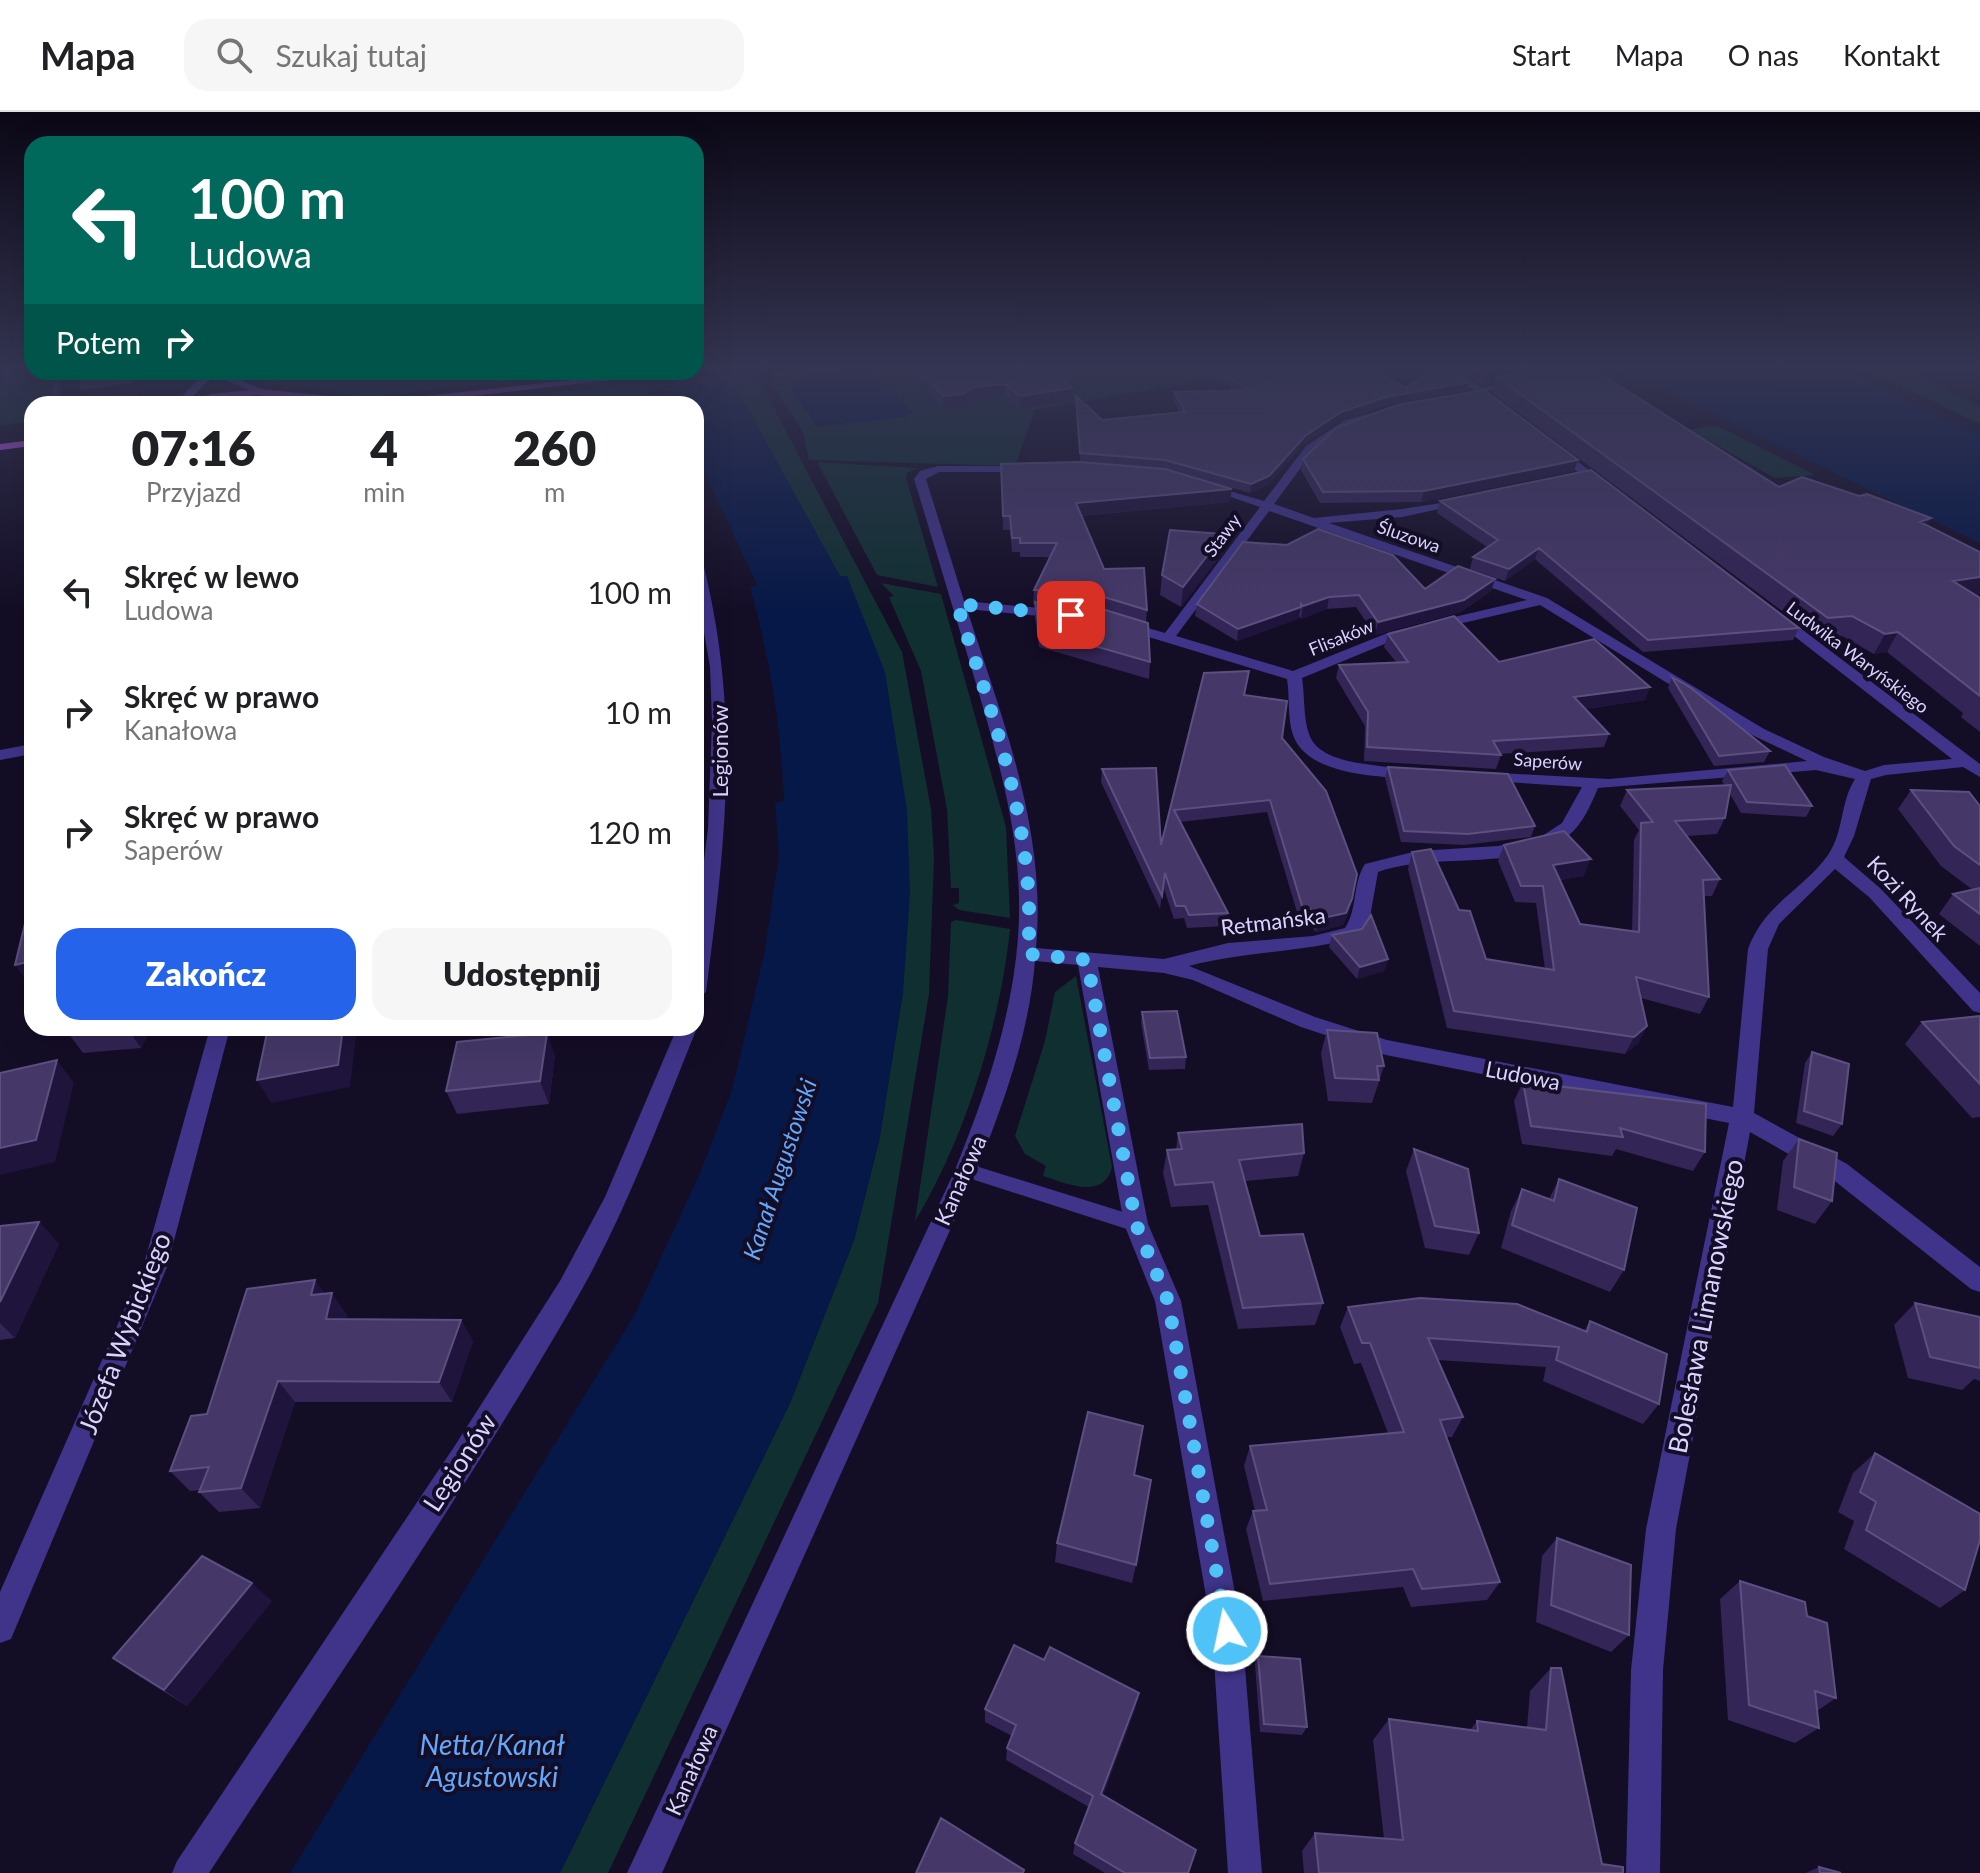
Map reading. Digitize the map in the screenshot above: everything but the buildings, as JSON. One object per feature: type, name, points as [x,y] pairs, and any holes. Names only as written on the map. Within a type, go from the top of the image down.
[{"type":"street","name":"Stawy","points":[[1168,638],[1310,448]]},
{"type":"street","points":[[1554,448],[1619,499]]},
{"type":"street","name":"Kanałowa","points":[[644,1873],[966,1170],[996,1099],[1015,1035],[1028,954],[1029,888],[1023,828],[1014,784],[920,479],[929,471],[949,469],[1038,469]]},
{"type":"street","points":[[1572,478],[1588,475]]},
{"type":"street","name":"Śluzowa","points":[[1187,480],[1542,601],[1758,732],[1805,754],[1865,776]]},
{"type":"street","points":[[1309,522],[1402,513],[1479,497]]},
{"type":"street","name":"Legionów","points":[[704,597],[718,663],[722,757],[716,851],[704,936]]},
{"type":"street","name":"Flisaków","points":[[1294,676],[1395,635],[1542,601]]},
{"type":"street","points":[[957,604],[1071,615]]},
{"type":"street","name":"Ludwika Waryńskiego","points":[[1768,611],[1974,767]]},
{"type":"street","points":[[1115,622],[1294,676],[1300,704],[1300,736],[1315,752],[1364,769],[1436,775]]},
{"type":"street","points":[[0,755],[24,750]]},
{"type":"street","name":"Saperów","points":[[1467,776],[1592,784],[1816,765],[1865,776],[1884,770],[1974,767]]},
{"type":"street","name":"Bolesława Limanowskiego","points":[[1643,1873],[1647,1670],[1653,1587],[1661,1529],[1742,1117],[1762,933],[1777,911],[1835,859],[1845,843],[1865,776]]},
{"type":"street","name":"Retmańska","points":[[1164,966],[1228,949],[1313,942],[1351,933],[1364,910],[1364,879],[1371,868],[1408,857],[1503,850],[1560,834],[1573,822],[1592,784]]},
{"type":"street","name":"Kozi Rynek","points":[[1835,859],[1875,893],[1980,1006]]},
{"type":"street","name":"Ludowa","points":[[1028,954],[1164,966],[1199,975],[1308,1022],[1386,1047],[1742,1117],[1839,1171],[1980,1281]]},
{"type":"street","points":[[1087,960],[1136,1224],[1168,1301],[1227,1631],[1245,1873]]},
{"type":"street","name":"Józefa Wybickiego","points":[[0,1628],[155,1267],[218,1036]]},
{"type":"street","name":"Legionów","points":[[189,1873],[464,1457],[569,1289],[616,1198],[684,1036]]},
{"type":"lane","points":[[966,1170],[1136,1224]]},
{"type":"green space","points":[[769,448],[795,448],[902,652],[931,809],[934,857],[929,994],[878,1303],[608,1873],[560,1873],[790,1403],[854,1240],[879,1141],[903,992],[840,577]]},
{"type":"green space","points":[[806,448],[1021,448],[1015,466],[809,460]]},
{"type":"green space","points":[[1722,448],[1761,448],[1815,475],[1775,478]]},
{"type":"green space","points":[[817,462],[918,468],[907,473],[906,478],[938,587],[877,575]]},
{"type":"green space","points":[[881,583],[941,594],[1006,827],[1010,918],[959,910],[953,905],[959,903],[959,888],[951,888],[947,809],[921,671],[889,597],[894,596]]},
{"type":"green space","points":[[956,920],[1010,929],[1005,966],[978,1080],[950,1154],[915,1221],[948,996],[951,922]]},
{"type":"green space","points":[[1076,976],[1112,1167],[1101,1184],[1092,1187],[1072,1185],[1043,1176],[1046,1166],[1025,1154],[1015,1136],[1045,1041],[1055,992]]},
{"type":"water","name":"Netta/Kanał Agustowski","points":[[704,448],[770,448],[840,576],[847,576],[885,672],[907,810],[910,893],[903,992],[879,1141],[854,1240],[790,1403],[560,1873],[290,1873],[635,1314],[700,1173],[732,1090],[764,955],[779,856],[775,803],[784,801],[773,693],[750,587],[757,585],[704,471]]},
{"type":"water","points":[[1783,448],[1980,448],[1980,543]]},
{"type":"route","points":[[1071,615],[957,604],[1014,784],[1023,828],[1028,874],[1028,954],[1087,960],[1136,1224],[1152,1256],[1168,1301],[1227,1631]]},
{"type":"water label","name":"Kanał Augustowski","points":[[779,1169]]}]
